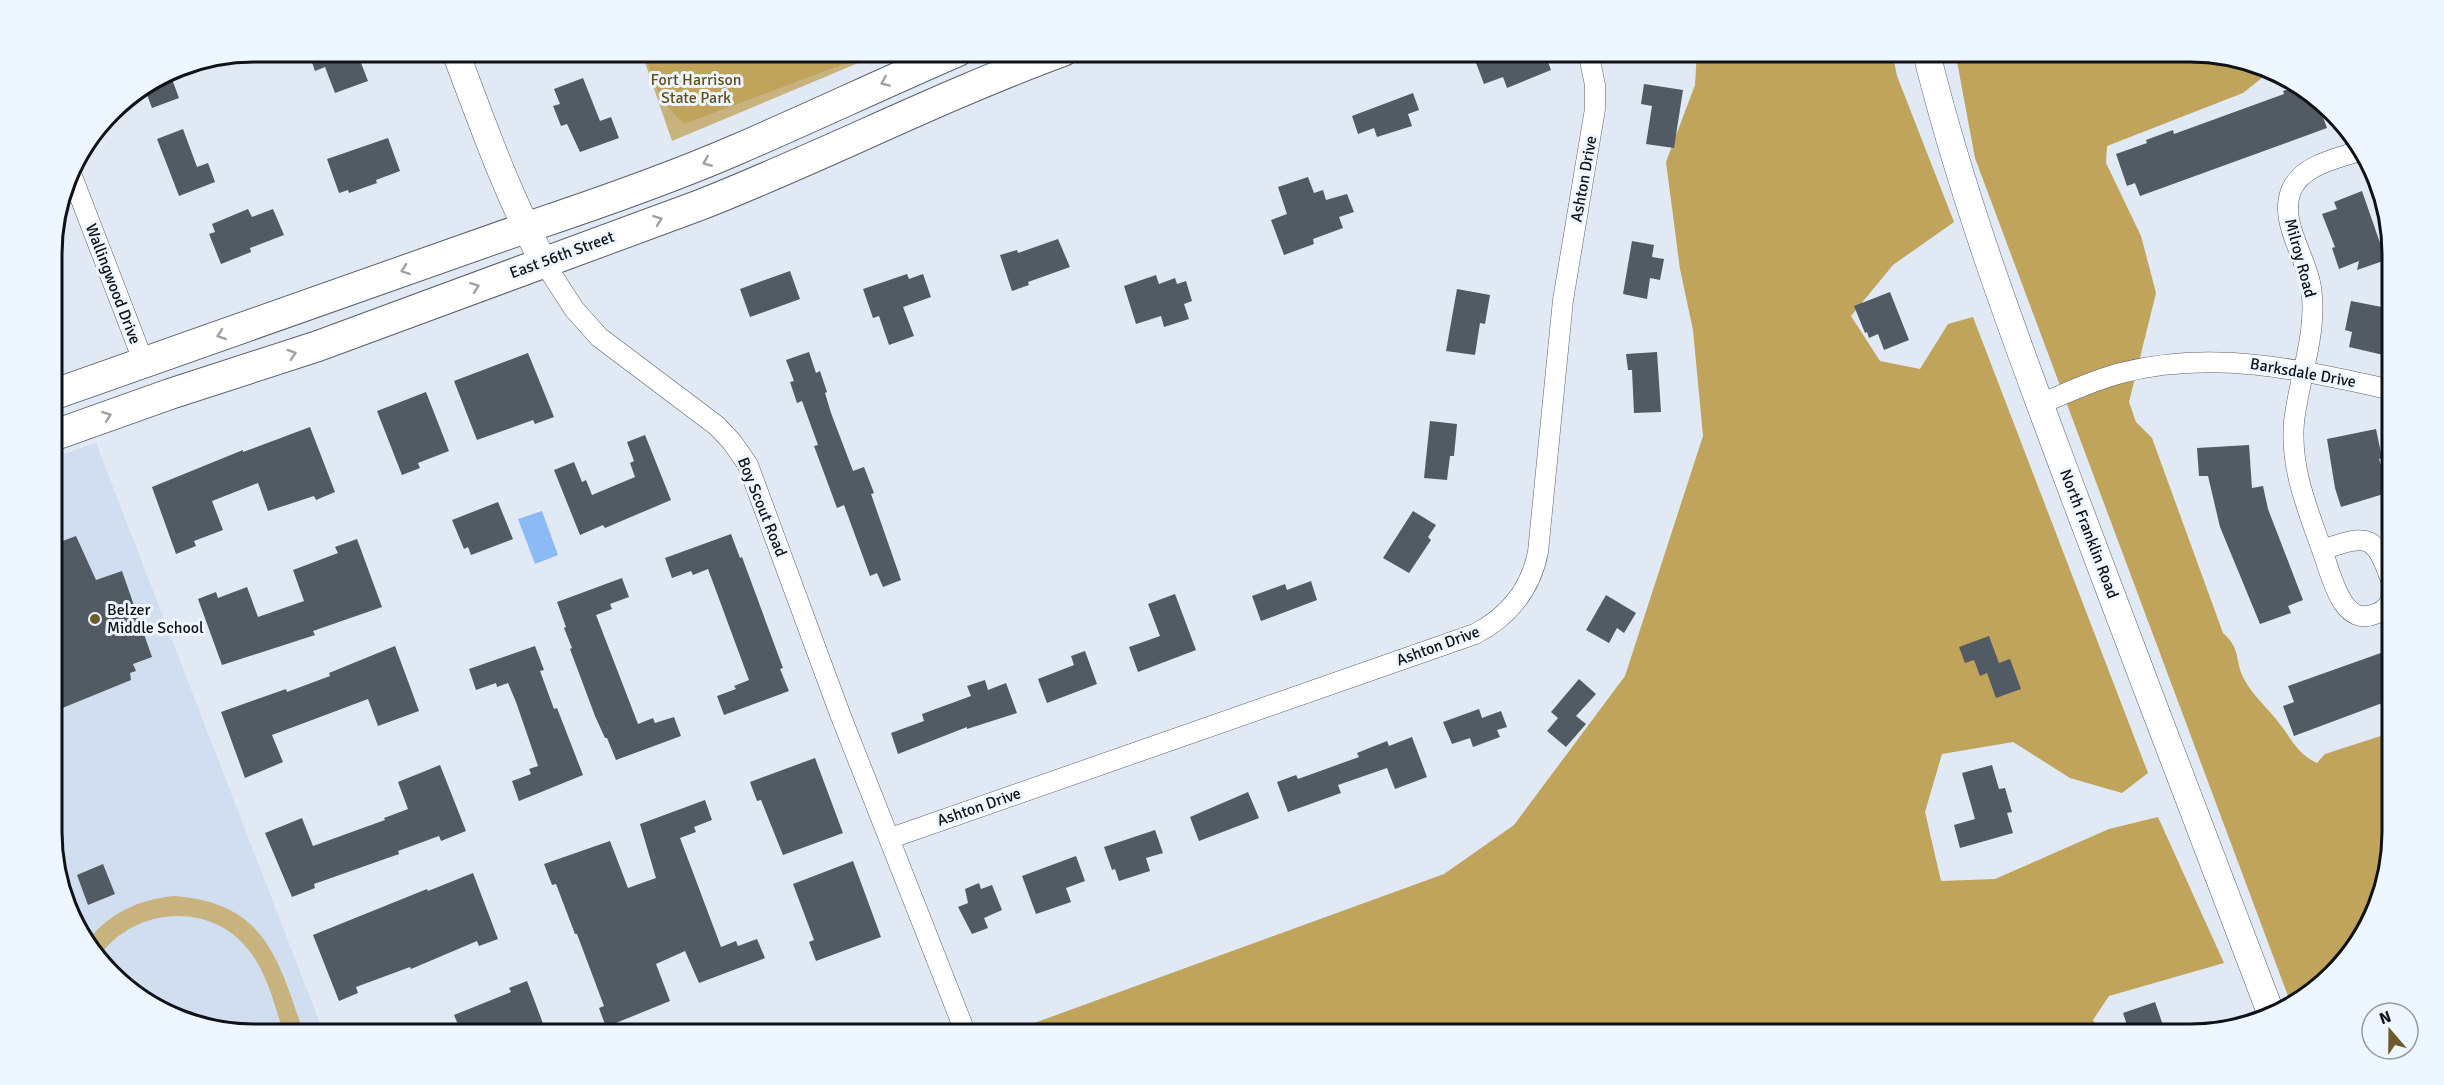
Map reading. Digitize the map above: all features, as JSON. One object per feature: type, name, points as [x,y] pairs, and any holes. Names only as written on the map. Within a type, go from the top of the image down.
[{"type":"main road","name":"Boy Scout Road","points":[[459,62],[525,228],[543,261]]},
{"type":"main road","points":[[62,392],[602,203],[738,149],[932,62]]},
{"type":"main road","name":"East 56th Street","points":[[62,432],[170,394],[318,346],[760,182],[893,121],[1037,62]]},
{"type":"main road","name":"North Franklin Road","points":[[1929,62],[1971,208],[2040,404],[2268,1007]]},
{"type":"street","name":"Ashton Drive","points":[[891,838],[1475,634],[1492,624],[1514,605],[1530,580],[1538,552],[1563,300],[1595,109],[1595,85],[1590,62]]},
{"type":"street","name":"Milroy Road","points":[[2322,550],[2303,498],[2296,466],[2295,420],[2311,334],[2313,305],[2309,279],[2289,219],[2288,207],[2296,182],[2312,168],[2354,153]]},
{"type":"street","name":"Wallingwood Drive","points":[[75,184],[144,363]]},
{"type":"street","name":"Boy Scout Road","points":[[543,261],[574,309],[599,337],[717,426],[748,465],[840,714],[891,838],[962,1024]]},
{"type":"street","name":"Barksdale Drive","points":[[2040,404],[2096,380],[2168,364],[2237,362],[2303,371],[2382,388]]},
{"type":"street","points":[[2382,556],[2368,541],[2352,539],[2322,550],[2341,600],[2348,610],[2363,617],[2382,610]]},
{"type":"shaded area","points":[[96,443],[320,1024],[229,1022],[180,1009],[137,984],[118,967],[101,948],[76,905],[63,856],[62,831],[62,455]]},
{"type":"green space","name":"Fort Harrison State Park","points":[[645,62],[861,62],[672,141]]},
{"type":"green space","points":[[647,62],[849,62],[684,124],[662,101]]},
{"type":"green space","points":[[1696,62],[1894,62],[1897,76],[1954,222],[1893,265],[1851,316],[1880,361],[1920,369],[1948,324],[1973,317],[2148,773],[2122,793],[2070,778],[2013,742],[1942,754],[1925,812],[1941,881],[1995,879],[2109,829],[2158,817],[2224,963],[2109,996],[2093,1020],[2095,1023],[1033,1024],[1444,874],[1514,825],[1625,676],[1703,436],[1693,330],[1680,269],[1666,162],[1695,85]]},
{"type":"green space","points":[[1957,62],[2203,62],[2228,65],[2264,76],[2243,93],[2107,146],[2106,163],[2141,236],[2156,293],[2129,402],[2136,422],[2152,438],[2223,633],[2233,645],[2244,679],[2299,750],[2317,763],[2325,754],[2382,736],[2382,844],[2379,869],[2368,905],[2350,938],[2335,958],[2317,976],[2288,996],[1975,158]]},
{"type":"green space","points":[[173,896],[204,901],[229,910],[248,923],[264,939],[276,959],[301,1024],[281,1024],[257,962],[235,936],[216,924],[195,918],[173,916],[152,920],[131,928],[113,941],[104,951],[92,935],[96,931],[126,910]]},
{"type":"water","points":[[542,511],[558,555],[535,564],[518,519]]},
{"type":"building","points":[[312,62],[361,62],[368,81],[335,93],[325,67],[315,71]]},
{"type":"building","points":[[1476,62],[1548,62],[1551,70],[1507,88],[1503,77],[1484,84]]},
{"type":"building","points":[[583,78],[600,121],[611,117],[619,138],[580,152],[567,124],[561,126],[553,106],[560,104],[554,89]]},
{"type":"building","points":[[172,80],[179,98],[152,108],[147,94]]},
{"type":"building","points":[[1644,84],[1683,90],[1674,148],[1646,144],[1652,106],[1641,104]]},
{"type":"building","points":[[2289,89],[2307,101],[2322,115],[2327,128],[2140,196],[2135,183],[2127,186],[2116,154],[2147,143],[2146,140],[2173,130],[2174,134],[2284,94],[2283,91]]},
{"type":"building","points":[[1413,93],[1419,110],[1408,114],[1412,126],[1377,137],[1374,128],[1358,134],[1352,116]]},
{"type":"building","points":[[183,129],[197,167],[208,163],[215,182],[179,196],[157,139]]},
{"type":"building","points":[[388,138],[400,171],[376,180],[377,183],[349,193],[348,190],[339,193],[327,159]]},
{"type":"building","points":[[1308,177],[1314,193],[1323,190],[1326,200],[1347,194],[1354,212],[1339,217],[1343,228],[1313,239],[1314,244],[1284,255],[1271,220],[1287,214],[1278,187]]},
{"type":"building","points":[[2362,191],[2382,248],[2382,261],[2357,270],[2359,261],[2339,269],[2332,248],[2335,247],[2322,214],[2337,209],[2334,202]]},
{"type":"building","points":[[248,209],[252,217],[273,209],[284,235],[250,248],[251,252],[221,264],[209,234],[215,232],[212,224]]},
{"type":"building","points":[[1058,239],[1070,267],[1028,282],[1029,285],[1012,291],[1000,255],[1017,250],[1018,253]]},
{"type":"building","points":[[1632,241],[1654,245],[1652,257],[1664,259],[1660,280],[1650,278],[1647,299],[1623,294]]},
{"type":"building","points":[[790,271],[800,299],[750,317],[740,289]]},
{"type":"building","points":[[907,274],[909,279],[923,274],[931,297],[903,307],[914,336],[889,345],[879,316],[873,318],[863,289]]},
{"type":"building","points":[[1156,275],[1159,284],[1175,278],[1177,284],[1186,281],[1192,301],[1184,304],[1189,319],[1164,327],[1161,316],[1136,324],[1124,286]]},
{"type":"building","points":[[1457,289],[1490,295],[1485,324],[1480,323],[1475,355],[1446,351]]},
{"type":"building","points":[[1890,292],[1909,340],[1884,350],[1878,334],[1869,338],[1867,332],[1865,333],[1854,306]]},
{"type":"building","points":[[2351,301],[2382,307],[2382,355],[2349,347],[2352,332],[2345,330]]},
{"type":"building","points":[[809,352],[816,373],[820,371],[831,413],[853,471],[864,467],[874,493],[871,494],[901,580],[883,587],[877,573],[870,576],[844,505],[837,508],[814,446],[818,445],[802,401],[797,403],[790,382],[794,381],[786,360]]},
{"type":"building","points":[[1657,352],[1661,412],[1634,413],[1632,370],[1628,370],[1626,354]]},
{"type":"building","points":[[528,353],[554,417],[535,424],[533,420],[477,440],[454,381]]},
{"type":"building","points":[[426,392],[449,451],[418,463],[420,468],[402,475],[377,411]]},
{"type":"building","points":[[1430,421],[1457,424],[1454,456],[1450,456],[1447,480],[1424,478]]},
{"type":"building","points":[[310,427],[335,492],[316,500],[314,496],[268,511],[258,483],[212,501],[223,530],[194,541],[196,546],[176,554],[152,487],[243,450],[243,452]]},
{"type":"building","points":[[2376,429],[2382,458],[2379,459],[2382,468],[2382,494],[2341,507],[2335,488],[2327,439]]},
{"type":"building","points":[[645,435],[671,500],[605,528],[603,525],[580,535],[554,470],[574,462],[582,482],[586,480],[592,495],[635,477],[630,463],[634,461],[627,442]]},
{"type":"building","points":[[2249,445],[2252,488],[2263,486],[2268,509],[2303,600],[2288,606],[2291,613],[2260,624],[2220,527],[2208,476],[2199,476],[2197,448]]},
{"type":"building","points":[[498,502],[513,539],[471,555],[468,547],[464,549],[452,520]]},
{"type":"building","points":[[1413,511],[1436,525],[1428,537],[1431,540],[1409,573],[1383,558]]},
{"type":"building","points":[[731,534],[740,558],[742,557],[783,668],[780,669],[789,691],[724,715],[717,696],[736,689],[734,686],[749,680],[708,569],[693,575],[691,571],[672,578],[665,558]]},
{"type":"building","name":"Belzer Middle School","points":[[76,536],[96,580],[122,571],[152,657],[133,664],[136,671],[130,673],[131,680],[62,708],[62,541]]},
{"type":"building","points":[[357,539],[382,607],[313,631],[315,635],[222,665],[198,599],[216,592],[218,598],[247,587],[258,617],[304,601],[293,570],[338,553],[335,547]]},
{"type":"building","points":[[622,578],[629,597],[610,604],[612,609],[596,615],[638,724],[653,718],[655,723],[674,717],[681,736],[616,760],[595,716],[570,649],[572,648],[557,602]]},
{"type":"building","points":[[1311,581],[1317,600],[1261,621],[1252,596],[1285,584],[1287,590]]},
{"type":"building","points":[[1175,594],[1196,650],[1138,672],[1129,647],[1160,636],[1148,604]]},
{"type":"building","points":[[1606,595],[1636,613],[1624,633],[1617,628],[1609,643],[1586,630]]},
{"type":"building","points":[[1989,636],[1999,663],[2010,659],[2021,689],[1996,698],[1987,673],[1980,676],[1974,660],[1965,663],[1959,647]]},
{"type":"building","points":[[395,646],[419,711],[378,726],[368,699],[272,735],[283,762],[245,778],[221,712],[330,676],[329,673]]},
{"type":"building","points":[[535,646],[544,670],[540,671],[554,709],[557,708],[583,775],[519,801],[512,781],[531,774],[529,769],[538,766],[516,702],[508,683],[497,687],[496,683],[476,690],[469,669]]},
{"type":"building","points":[[1085,651],[1097,684],[1047,703],[1038,679],[1074,665],[1071,656]]},
{"type":"building","points":[[2382,653],[2382,703],[2294,736],[2283,706],[2294,702],[2288,686]]},
{"type":"building","points":[[1579,679],[1596,694],[1576,716],[1586,724],[1566,747],[1547,731],[1558,718],[1551,712]]},
{"type":"building","points":[[985,680],[988,690],[1006,683],[1017,713],[967,729],[967,727],[898,754],[891,733],[924,721],[922,714],[971,696],[967,686]]},
{"type":"building","points":[[1479,709],[1482,718],[1501,711],[1507,727],[1497,730],[1500,737],[1473,747],[1470,738],[1452,744],[1443,722]]},
{"type":"building","points":[[1412,737],[1427,777],[1395,789],[1387,768],[1338,785],[1341,793],[1288,812],[1277,782],[1296,775],[1298,779],[1359,757],[1357,753],[1387,741],[1389,746]]},
{"type":"building","points":[[815,758],[843,833],[783,855],[761,800],[757,801],[750,782]]},
{"type":"building","points":[[440,765],[466,831],[441,841],[439,836],[398,851],[399,854],[314,884],[315,888],[292,897],[265,833],[302,818],[313,846],[385,820],[384,818],[408,809],[398,782]]},
{"type":"building","points":[[1992,765],[1999,789],[2005,788],[2012,812],[2007,813],[2013,833],[1960,848],[1954,825],[1975,819],[1962,773]]},
{"type":"building","points":[[1248,792],[1259,818],[1199,841],[1190,817]]},
{"type":"building","points":[[705,800],[712,820],[694,827],[696,832],[680,838],[721,947],[736,941],[738,946],[757,939],[765,958],[699,983],[685,951],[656,964],[670,1001],[614,1024],[605,1024],[599,1008],[604,1006],[577,934],[575,934],[556,884],[552,885],[544,864],[610,841],[628,888],[656,878],[640,824]]},
{"type":"building","points":[[1155,830],[1163,853],[1146,858],[1150,871],[1119,881],[1115,869],[1112,870],[1104,847]]},
{"type":"building","points":[[1076,856],[1085,881],[1066,888],[1071,902],[1036,914],[1022,876]]},
{"type":"building","points":[[853,861],[881,937],[816,961],[809,942],[814,940],[793,884]]},
{"type":"building","points":[[103,864],[115,894],[88,905],[77,875]]},
{"type":"building","points":[[473,873],[498,939],[479,946],[477,941],[411,969],[410,967],[356,987],[358,993],[339,1001],[313,935]]},
{"type":"building","points":[[979,883],[981,889],[992,885],[1002,910],[984,918],[988,928],[972,934],[958,907],[968,903],[965,889]]},
{"type":"building","points":[[527,981],[543,1024],[458,1024],[454,1015],[511,992],[509,988]]},
{"type":"building","points":[[2155,1002],[2162,1023],[2126,1023],[2123,1013]]},
{"type":"place","name":"Belzer Middle School","points":[[95,619]]}]
